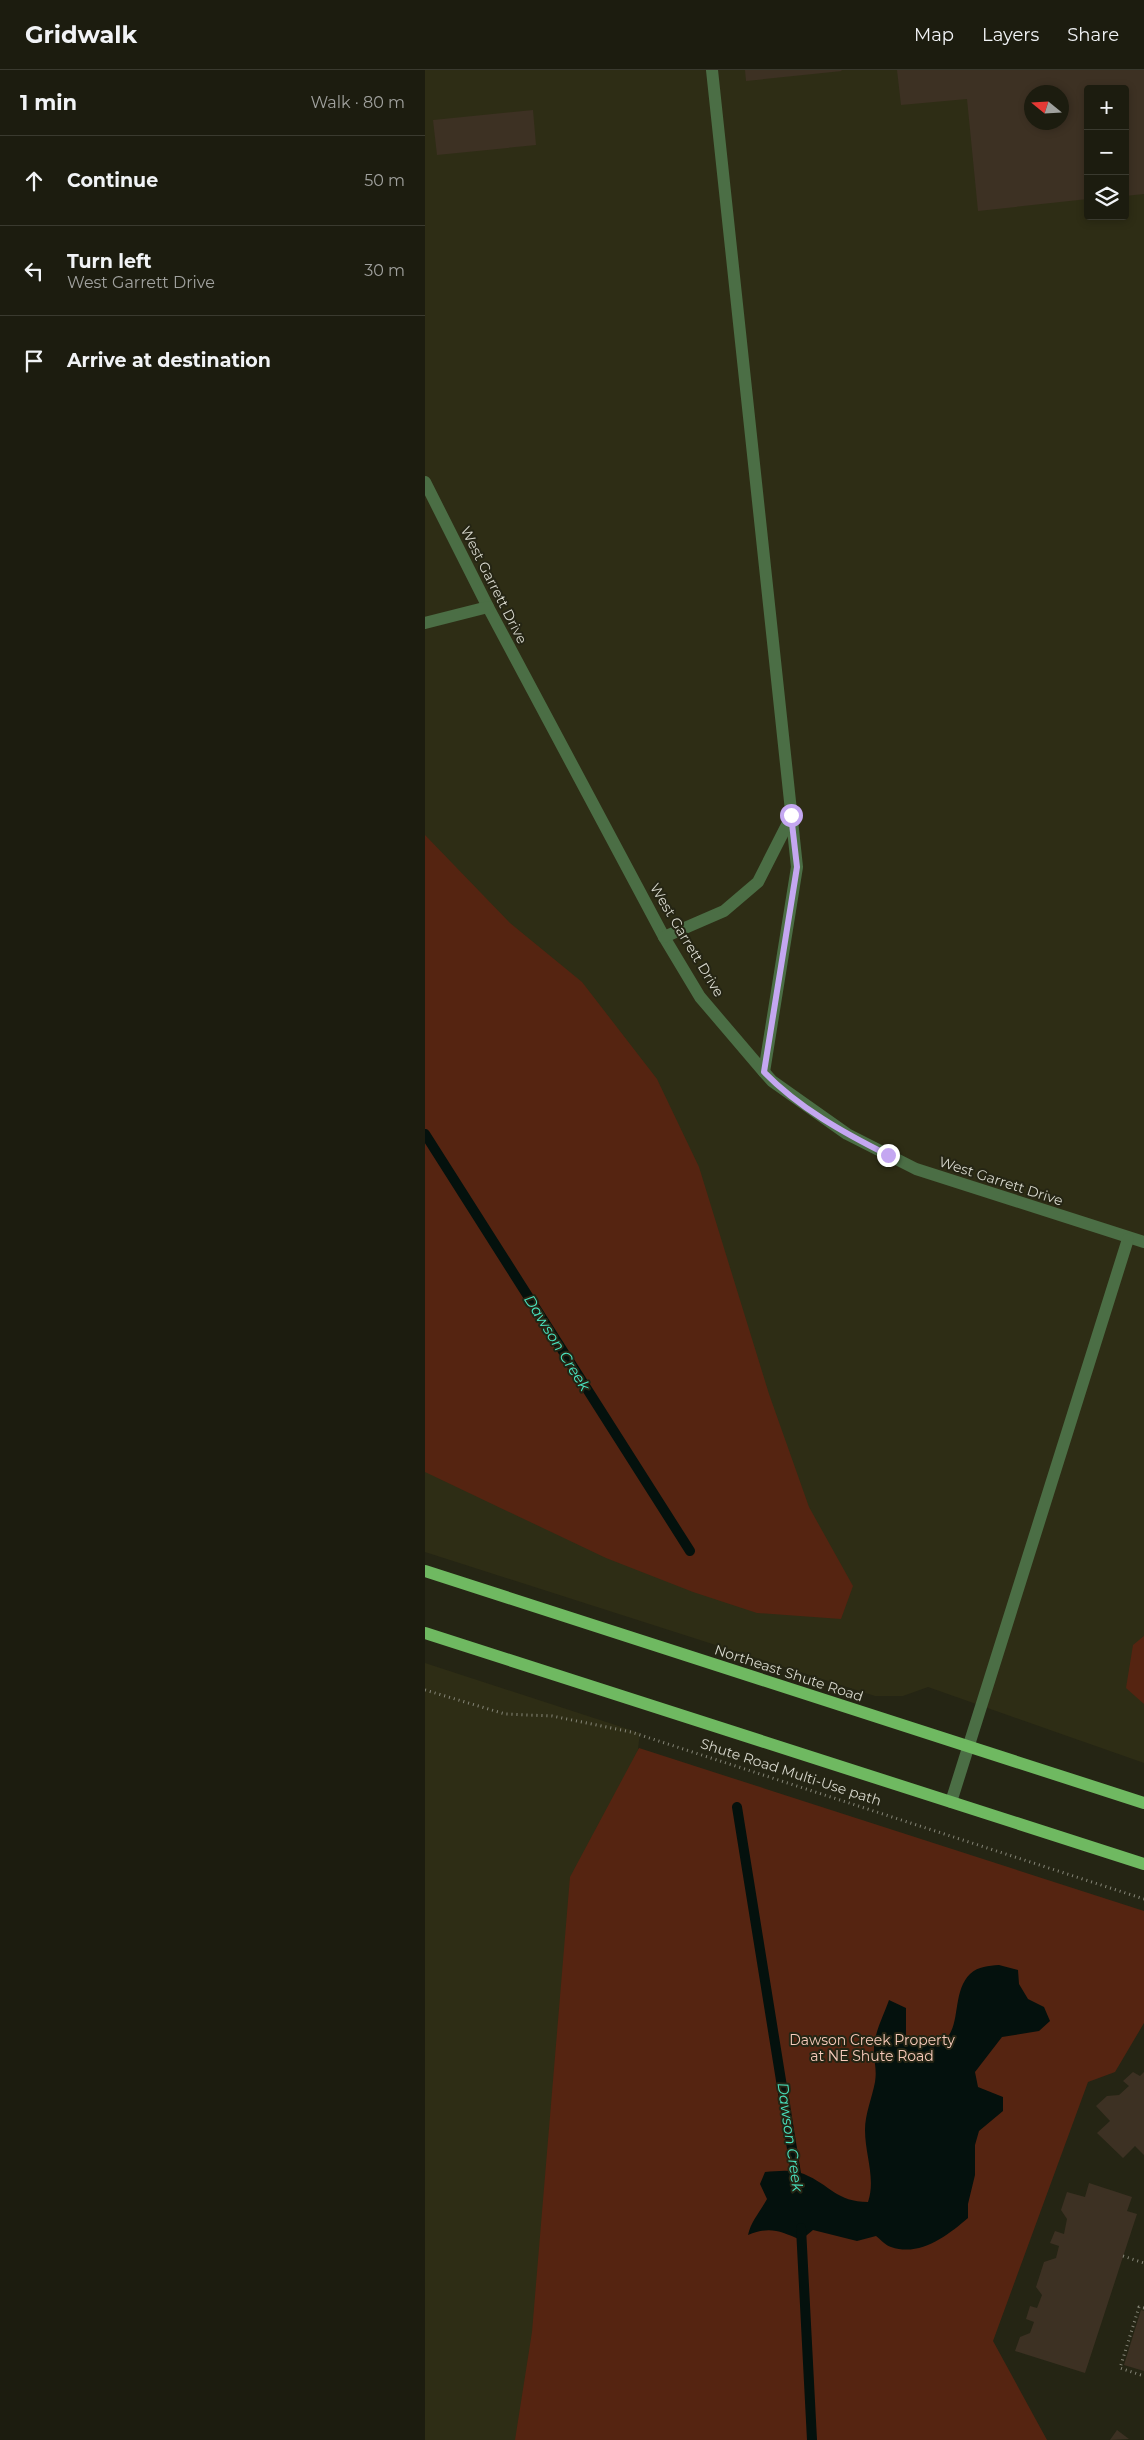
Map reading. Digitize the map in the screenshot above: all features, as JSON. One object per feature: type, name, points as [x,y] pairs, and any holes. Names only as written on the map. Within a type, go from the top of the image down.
[{"type":"main road","name":"Northeast Shute Road","points":[[425,1571],[1144,1803]]},
{"type":"main road","points":[[425,1633],[1144,1864]]},
{"type":"street","points":[[712,70],[797,867],[764,1072]]},
{"type":"street","name":"West Garrett Drive","points":[[425,482],[488,606],[664,936],[700,997],[764,1072],[813,1112],[847,1134],[916,1169],[1127,1239],[1144,1242]]},
{"type":"street","points":[[425,623],[488,606]]},
{"type":"street","points":[[664,936],[724,911],[758,882],[791,815]]},
{"type":"street","points":[[951,1802],[1127,1239]]},
{"type":"path","name":"Shute Road Multi-Use path","points":[[425,1690],[505,1714],[552,1716],[631,1732],[1144,1899]]},
{"type":"path","points":[[1123,2256],[1144,2263]]},
{"type":"path","points":[[1144,2308],[1139,2307],[1120,2368],[1144,2376]]},
{"type":"shaded area","points":[[425,70],[1144,70],[1144,1763],[928,1687],[903,1696],[875,1696],[425,1552]]},
{"type":"shaded area","points":[[425,1663],[640,1733],[551,2440],[425,2440]]},
{"type":"shaded area","points":[[999,1965],[1018,1970],[1019,1984],[1028,1999],[1044,2007],[1050,2021],[1039,2031],[1002,2037],[975,2072],[978,2087],[1003,2097],[1003,2111],[979,2131],[975,2145],[975,2175],[968,2204],[968,2218],[951,2232],[933,2243],[912,2249],[889,2246],[876,2236],[857,2241],[813,2230],[801,2240],[787,2234],[769,2230],[748,2235],[753,2221],[767,2199],[760,2184],[765,2172],[799,2172],[813,2178],[841,2196],[868,2202],[871,2184],[865,2124],[876,2077],[875,2038],[889,2000],[906,2008],[906,2037],[927,2042],[941,2041],[949,2035],[954,2024],[963,1985],[970,1974],[980,1968]]},
{"type":"green space","points":[[425,835],[510,923],[582,982],[657,1079],[699,1167],[769,1394],[809,1507],[853,1586],[841,1619],[757,1613],[693,1592],[606,1558],[425,1472]]},
{"type":"green space","points":[[1144,1636],[1144,1704],[1126,1688],[1133,1645]]},
{"type":"green space","name":"Dawson Creek Property at NE Shute Road","points":[[639,1748],[1144,1911],[1144,2023],[1115,2072],[1088,2082],[993,2341],[1047,2440],[515,2440],[532,2332],[570,1877]]},
{"type":"building","points":[[745,70],[841,70],[842,71],[746,81]]},
{"type":"building","points":[[897,70],[1144,70],[1144,194],[1129,196],[1129,85],[1084,85],[1084,199],[978,211],[967,99],[901,105]]},
{"type":"building","points":[[533,110],[536,145],[437,155],[433,120]]},
{"type":"building","points":[[1133,2072],[1140,2076],[1144,2072],[1144,2155],[1135,2146],[1123,2158],[1097,2133],[1110,2121],[1096,2106],[1107,2096],[1119,2095],[1129,2086],[1123,2081]]},
{"type":"building","points":[[1089,2183],[1132,2197],[1127,2211],[1137,2214],[1085,2373],[1015,2351],[1020,2337],[1030,2333],[1034,2322],[1026,2319],[1030,2306],[1037,2308],[1042,2295],[1036,2287],[1044,2262],[1056,2258],[1059,2246],[1050,2243],[1055,2231],[1064,2234],[1067,2219],[1061,2210],[1067,2192],[1085,2197]]},
{"type":"building","points":[[1141,2310],[1144,2311],[1144,2371],[1124,2365]]},
{"type":"building","points":[[1117,2430],[1129,2439],[1110,2440]]},
{"type":"waterway","name":"Dawson Creek","points":[[425,1134],[690,1551]]},
{"type":"waterway","name":"Dawson Creek","points":[[737,1807],[798,2186]]},
{"type":"waterway","name":"Dawson Creek","points":[[801,2228],[812,2440]]},
{"type":"route","points":[[791,815],[797,867],[764,1072],[772,1081],[813,1112],[847,1134],[888,1155]]}]
